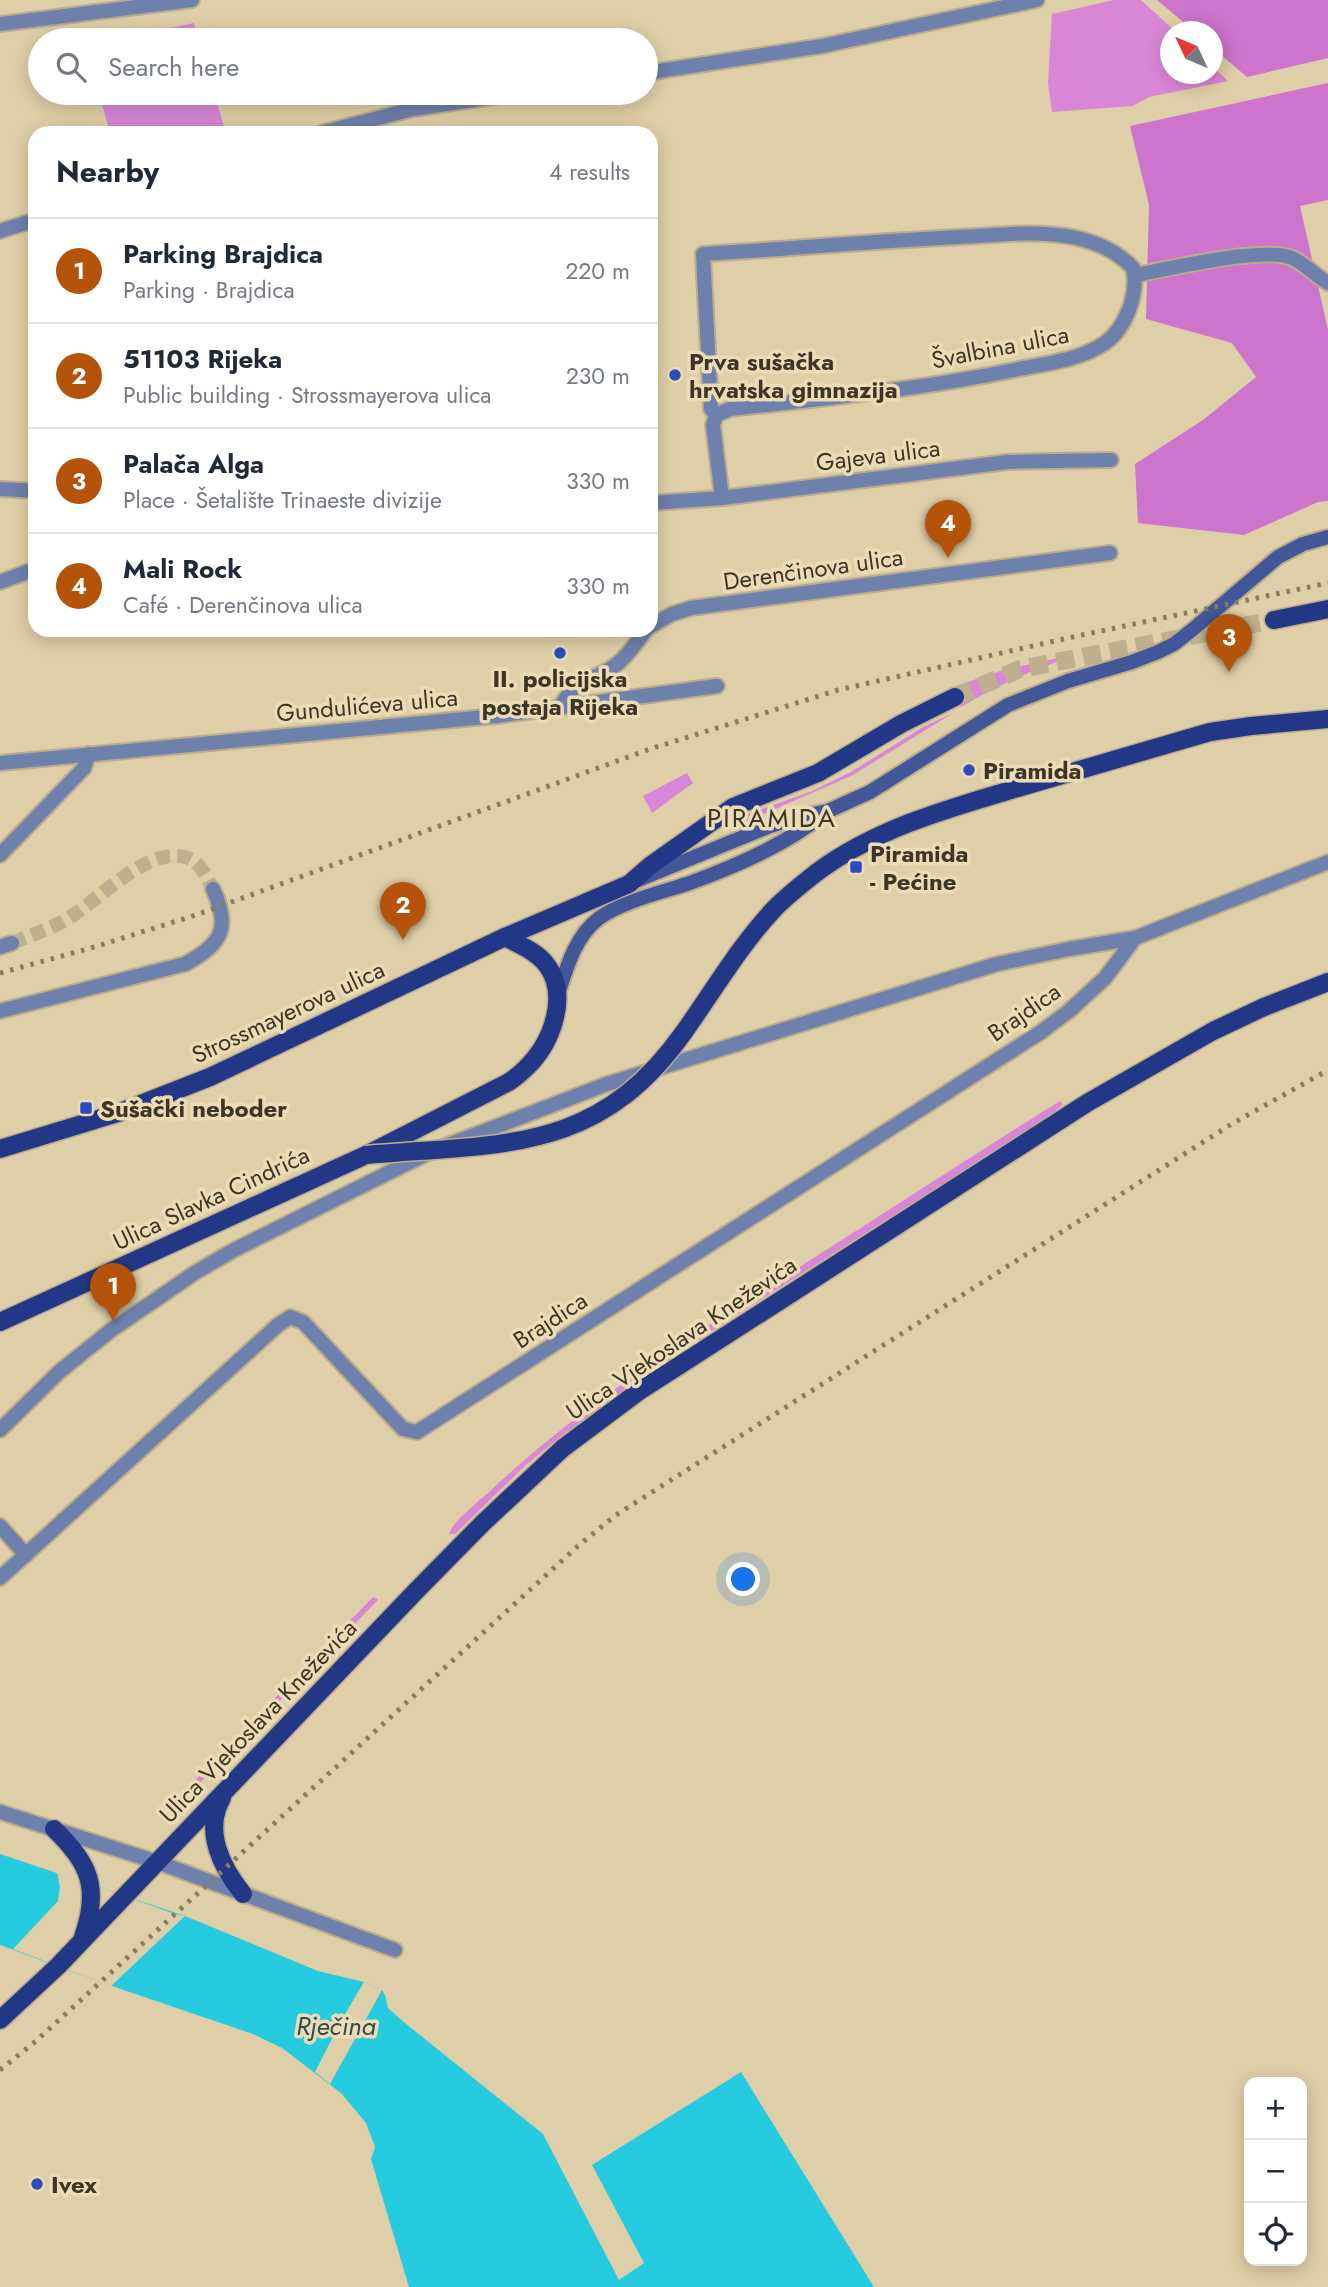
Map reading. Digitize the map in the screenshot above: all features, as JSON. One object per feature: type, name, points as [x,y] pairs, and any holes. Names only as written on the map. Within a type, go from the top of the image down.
[{"type":"main road","points":[[629,884],[770,826],[828,811],[870,792],[1008,705],[1068,681],[1132,662],[1174,644],[1272,562],[1291,550],[1328,537]]},
{"type":"main road","points":[[1274,621],[1328,609]]},
{"type":"main road","name":"Strossmayerova ulica","points":[[0,1149],[118,1113],[210,1077],[505,937],[629,884],[733,807],[818,773],[901,724],[955,697]]},
{"type":"main road","points":[[366,1155],[528,1141],[559,1132],[606,1110],[626,1096],[669,1053],[757,929],[792,892],[853,848],[877,836],[965,804],[1210,732],[1328,719]]},
{"type":"main road","points":[[558,994],[575,947],[586,930],[598,919],[613,909],[699,879],[781,844],[828,811]]},
{"type":"main road","points":[[505,937],[532,951],[545,962],[554,976],[558,994]]},
{"type":"main road","name":"Ulica Vjekoslava Kneževića","points":[[0,2020],[58,1966],[483,1522],[563,1448],[606,1415],[759,1314],[1109,1090],[1213,1031],[1328,982]]},
{"type":"main road","name":"Ulica Slavka Cindrića","points":[[0,1322],[366,1155],[509,1082],[528,1067],[544,1045],[555,1017],[558,994]]},
{"type":"main road","points":[[229,1787],[219,1803],[215,1836],[220,1860],[243,1894]]},
{"type":"main road","points":[[54,1829],[82,1859],[90,1884],[92,1904],[82,1940]]},
{"type":"street","points":[[0,24],[192,0]]},
{"type":"street","points":[[658,72],[822,46],[1017,2],[1037,0]]},
{"type":"street","points":[[348,126],[440,105]]},
{"type":"street","points":[[0,230],[28,222]]},
{"type":"street","points":[[722,498],[713,425],[716,415],[711,410],[703,254],[911,239],[1052,235],[1075,238],[1108,248],[1128,262],[1135,275],[1228,258],[1277,255],[1294,259],[1328,282]]},
{"type":"street","name":"Švalbina ulica","points":[[716,415],[730,409],[978,378],[1074,358],[1093,351],[1116,334],[1131,301],[1135,275]]},
{"type":"street","name":"Gajeva ulica","points":[[658,503],[722,498],[1007,462],[1111,460]]},
{"type":"street","points":[[0,489],[28,491]]},
{"type":"street","name":"Derenčinova ulica","points":[[658,622],[691,608],[1110,553]]},
{"type":"street","points":[[0,582],[28,572]]},
{"type":"street","points":[[560,707],[568,692],[579,682],[619,663],[640,637]]},
{"type":"street","name":"Gundulićeva ulica","points":[[0,763],[429,723],[717,686]]},
{"type":"street","points":[[0,855],[84,768],[89,754]]},
{"type":"street","name":"Brajdica","points":[[0,1430],[59,1372],[110,1331],[197,1272],[234,1250],[430,1152],[607,1084],[984,968],[1135,938],[1328,862]]},
{"type":"street","points":[[0,1011],[185,964],[200,956],[210,950],[223,925],[222,912],[213,889]]},
{"type":"street","name":"Brajdica","points":[[0,1578],[290,1317],[303,1322],[403,1429],[417,1432],[1041,1032],[1105,978],[1135,938]]},
{"type":"street","points":[[0,1527],[26,1555]]},
{"type":"street","points":[[0,1812],[158,1862],[395,1950]]},
{"type":"shaded area","points":[[1114,0],[1141,0],[1164,21],[1160,21],[1160,84],[1213,84],[1149,97],[1133,106],[1052,112],[1048,83],[1052,14]]},
{"type":"shaded area","points":[[1157,0],[1328,0],[1328,58],[1247,77],[1223,57],[1223,21],[1182,21]]},
{"type":"shaded area","points":[[194,23],[195,28],[170,28]]},
{"type":"shaded area","points":[[1328,83],[1328,200],[1300,206],[1328,330],[1328,501],[1318,502],[1244,535],[1138,523],[1135,464],[1203,420],[1256,377],[1232,343],[1146,319],[1149,205],[1130,126]]},
{"type":"shaded area","points":[[102,105],[218,105],[224,126],[108,126]]},
{"type":"shaded area","points":[[1070,655],[1000,686],[961,707],[953,687],[1000,671]]},
{"type":"shaded area","points":[[953,713],[853,775],[734,827],[726,827],[733,819],[810,792],[851,772],[923,727]]},
{"type":"shaded area","points":[[687,773],[693,783],[652,813],[643,796]]},
{"type":"shaded area","points":[[1060,1101],[1063,1104],[1050,1116],[719,1326],[631,1385],[561,1436],[526,1465],[455,1534],[449,1534],[466,1512],[525,1460],[639,1372],[719,1318]]},
{"type":"shaded area","points":[[373,1597],[378,1599],[377,1601],[174,1809],[172,1804]]},
{"type":"water","name":"Rječina","points":[[0,1854],[185,1916],[318,1971],[364,1982],[382,1990],[388,2008],[543,2134],[619,2280],[644,2263],[592,2165],[741,2072],[874,2287],[409,2287],[371,2159],[375,2147],[366,2123],[341,2093],[282,2048],[253,2034],[0,1945]]},
{"type":"pier","points":[[57,1872],[185,1916],[111,1986],[13,1949],[58,1901],[60,1887]]},
{"type":"pier","points":[[364,1982],[382,1990],[330,2084],[315,2072]]},
{"type":"tunnel","points":[[955,697],[1020,669],[1274,620]]},
{"type":"tunnel","points":[[12,943],[62,922],[137,868],[153,860],[169,856],[190,859],[202,870],[213,889]]},
{"type":"railway","points":[[0,973],[196,915],[650,749],[838,690],[1328,583]]},
{"type":"railway","points":[[0,2070],[36,2041],[578,1546],[616,1515],[1230,1125],[1328,1070]]},
{"type":"place","name":"Prva sušačka hrvatska gimnazija","points":[[675,375]]},
{"type":"place","name":"Mali Rock","points":[[948,558]]},
{"type":"place","name":"II. policijska postaja Rijeka","points":[[560,653]]},
{"type":"place","name":"Palača Alga","points":[[1229,672]]},
{"type":"place","name":"Piramida","points":[[969,770]]},
{"type":"place","name":"Piramida - Pećine","points":[[856,867]]},
{"type":"place","name":"51103 Rijeka","points":[[403,940]]},
{"type":"place","name":"Sušački neboder","points":[[86,1108]]},
{"type":"place","name":"Parking Brajdica","points":[[113,1321]]},
{"type":"place","name":"Ivex","points":[[37,2184]]},
{"type":"district","name":"PIRAMIDA","points":[[772,818]]}]
